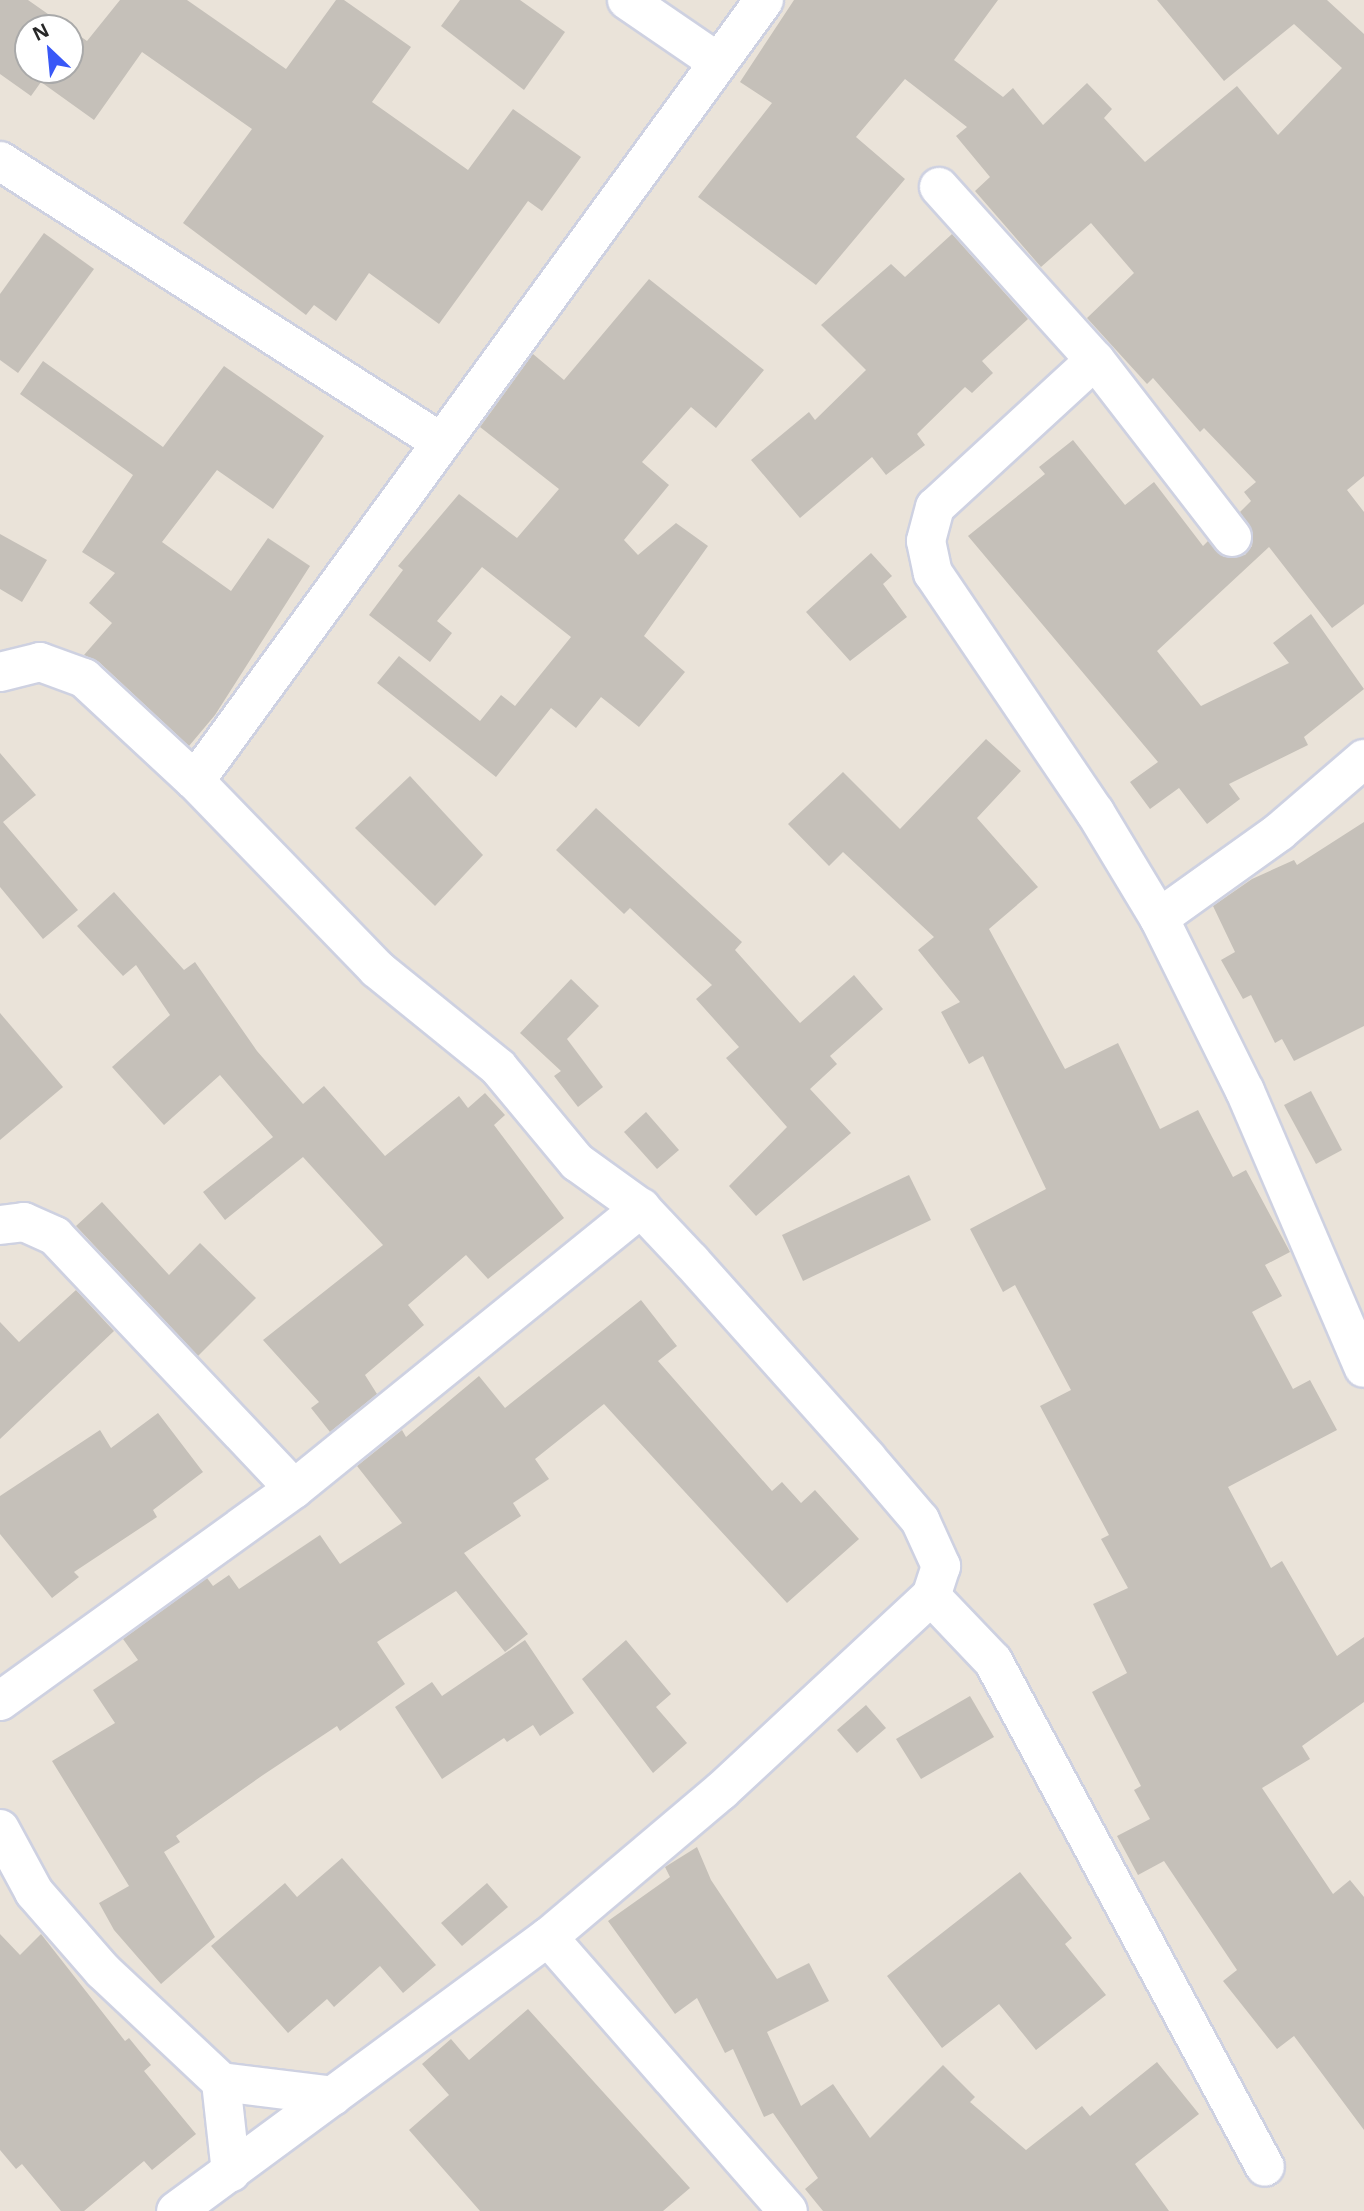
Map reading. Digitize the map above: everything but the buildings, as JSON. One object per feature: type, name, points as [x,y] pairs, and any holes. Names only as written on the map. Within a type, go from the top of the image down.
[{"type":"street","points":[[627,0],[716,61]]},
{"type":"street","points":[[195,782],[439,440],[716,61],[764,0]]},
{"type":"street","points":[[0,161],[439,440]]},
{"type":"street","points":[[939,187],[1095,360],[1232,537]]},
{"type":"street","points":[[1095,360],[935,507],[926,541],[933,573],[1095,812],[1159,918],[1245,1091],[1362,1356]]},
{"type":"street","points":[[0,672],[40,663],[84,678],[195,782],[377,969],[498,1067],[577,1161],[641,1208],[920,1520],[941,1566],[931,1596],[721,1791],[548,1937],[176,2211]]},
{"type":"street","points":[[1159,918],[1279,832],[1364,759]]},
{"type":"street","points":[[0,1701],[294,1489],[641,1208]]},
{"type":"street","points":[[0,1225],[24,1222],[55,1236],[294,1489]]},
{"type":"street","points":[[931,1596],[993,1661],[1265,2167]]},
{"type":"street","points":[[0,1829],[34,1892],[103,1971],[221,2082],[333,2096]]},
{"type":"street","points":[[548,1937],[788,2211]]},
{"type":"street","points":[[221,2082],[231,2172]]}]
